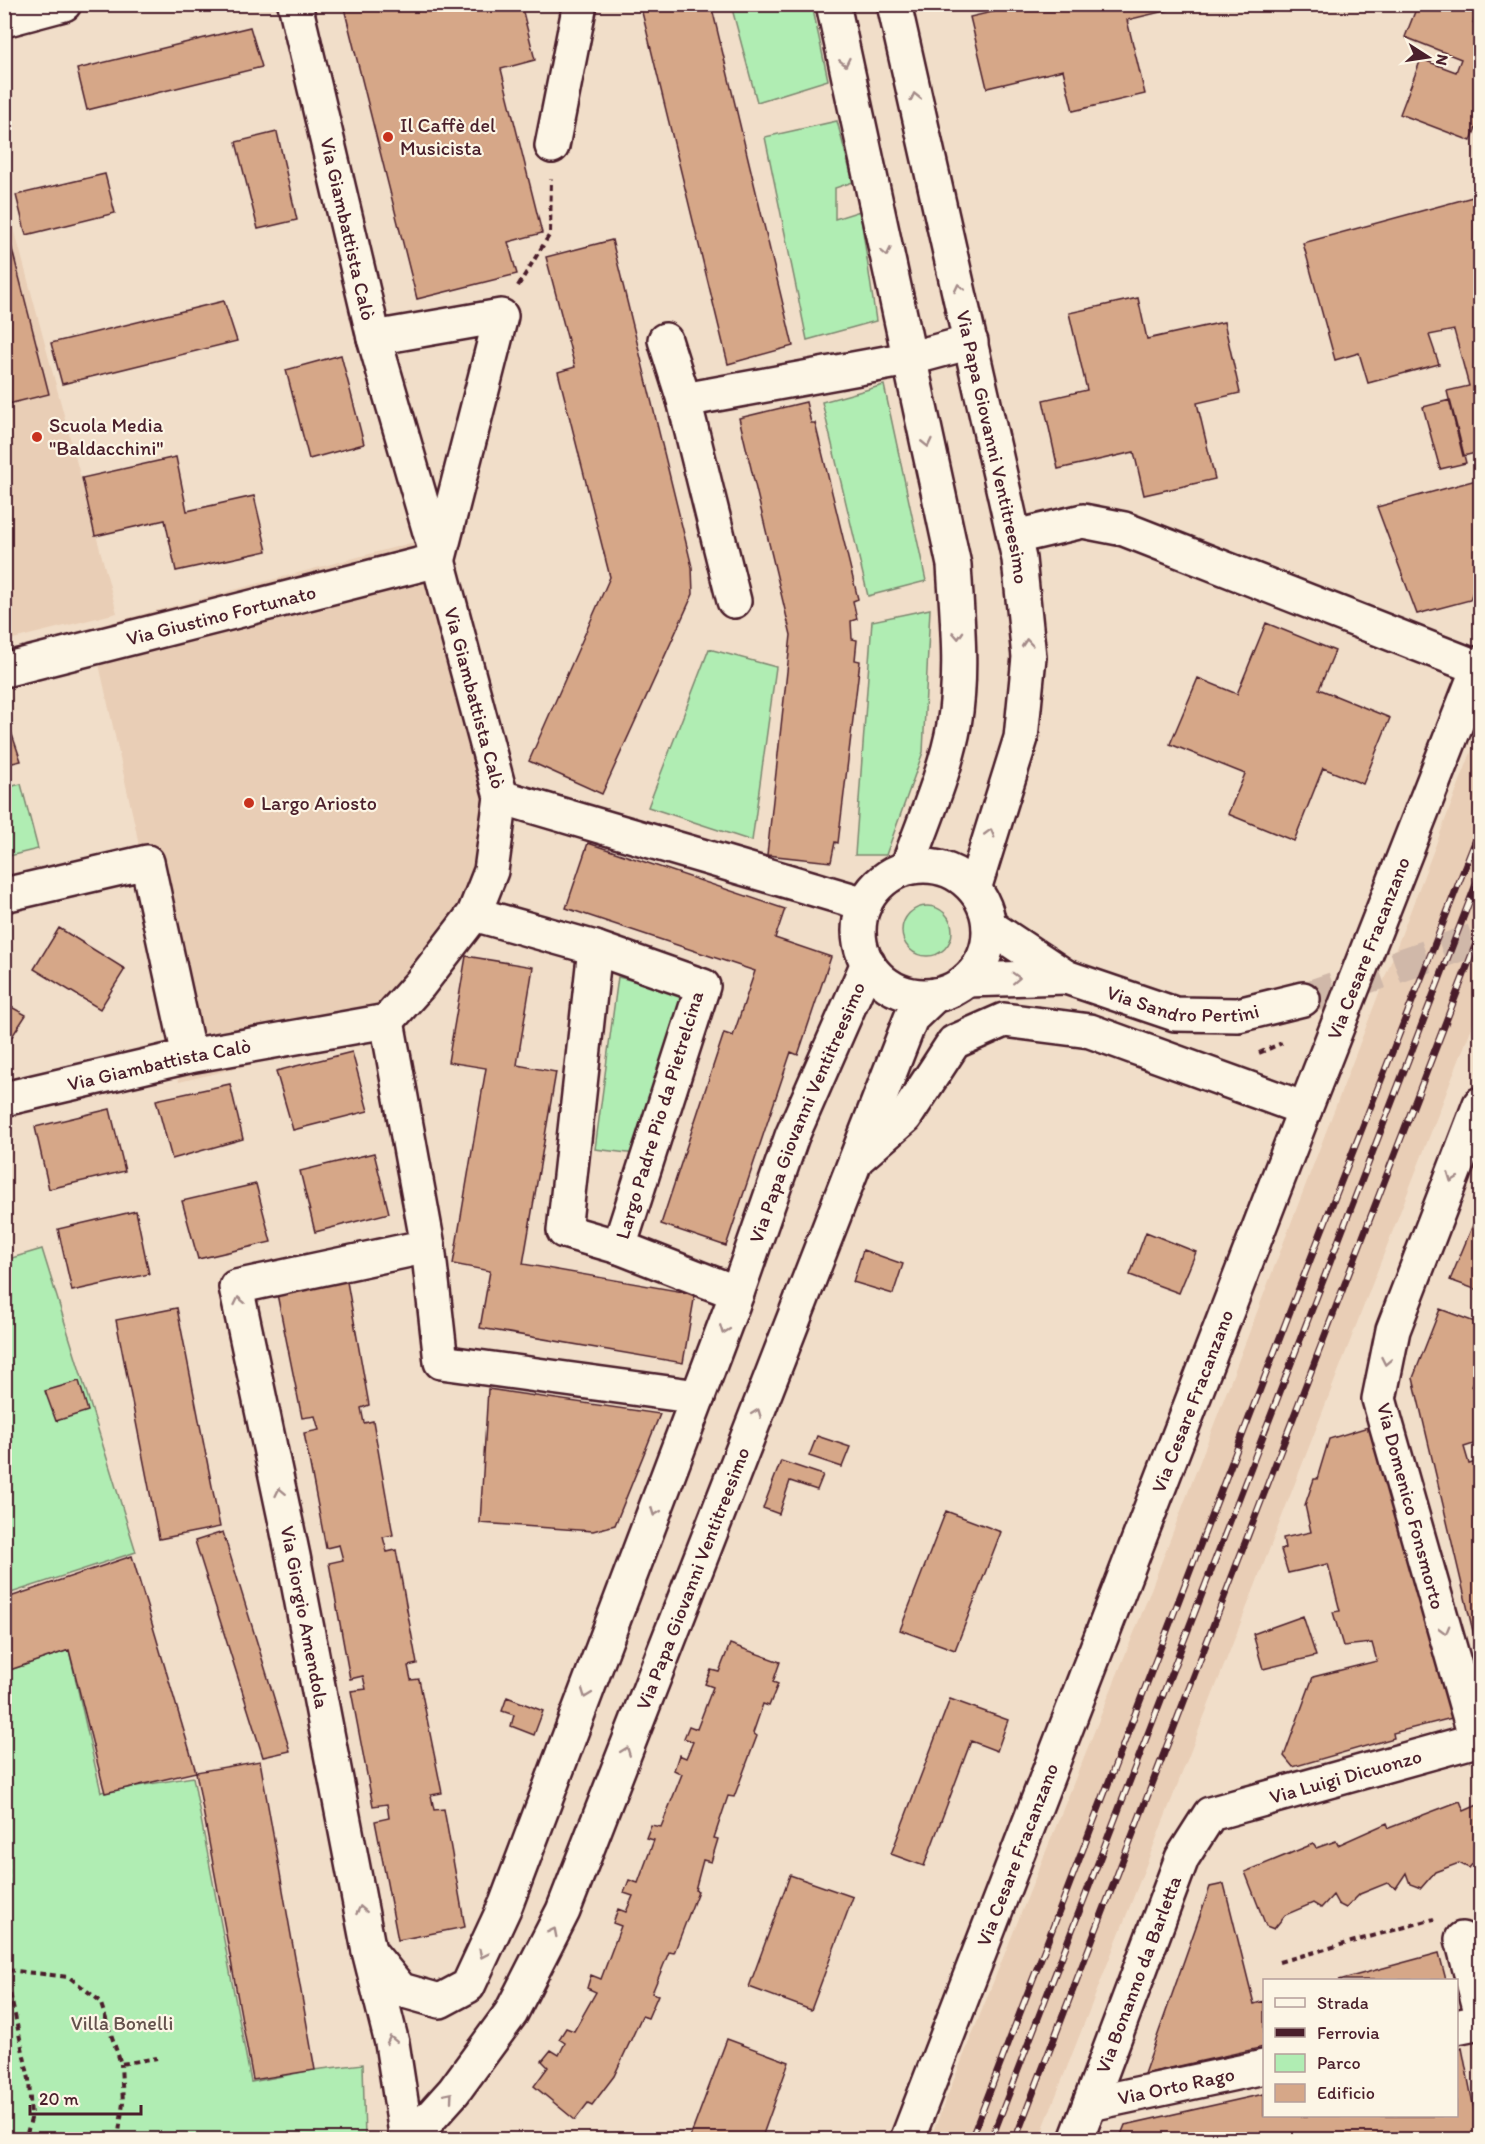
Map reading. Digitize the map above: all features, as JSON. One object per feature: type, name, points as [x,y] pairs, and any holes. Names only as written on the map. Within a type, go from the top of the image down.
[{"type":"street","points":[[4,20],[64,4]]},
{"type":"street","name":"Via Giambattista Calò","points":[[4,1099],[189,1056],[387,1021],[420,984],[474,914],[490,871],[501,797],[438,560],[374,338],[295,4]]},
{"type":"street","points":[[552,146],[580,4]]},
{"type":"street","points":[[833,4],[954,565],[958,648],[954,725],[931,802],[907,868]]},
{"type":"street","name":"Via Papa Giovanni Ventitreesimo","points":[[894,4],[1015,537],[1029,657],[1022,738],[974,889]]},
{"type":"street","points":[[374,338],[501,316],[438,560]]},
{"type":"street","points":[[665,340],[684,400],[734,601]]},
{"type":"street","points":[[684,400],[908,359],[971,342]]},
{"type":"street","points":[[1015,537],[1083,521],[1124,529],[1480,666]]},
{"type":"street","name":"Via Giustino Fortunato","points":[[4,670],[438,560]]},
{"type":"street","name":"Via Cesare Fracanzano","points":[[907,2139],[1305,1109],[1480,666]]},
{"type":"street","points":[[501,797],[865,904]]},
{"type":"street","points":[[4,895],[147,862],[189,1056]]},
{"type":"street","points":[[926,866],[944,869],[961,877],[974,889],[984,906],[989,926],[987,946],[980,964],[967,980],[952,990],[935,995],[915,995],[896,989],[879,978],[868,963],[861,944],[860,924],[865,904],[875,888],[890,876],[907,868],[926,866]]},
{"type":"street","name":"Largo Padre Pio da Pietrelcina","points":[[474,914],[595,948],[703,986],[619,1247]]},
{"type":"street","name":"Via Sandro Pertini","points":[[989,926],[1066,977],[1175,1014],[1238,1014],[1302,999]]},
{"type":"street","name":"Largo Padre Pio da Pietrelcina","points":[[595,948],[564,1231],[619,1247],[737,1293]]},
{"type":"street","name":"Via Papa Giovanni Ventitreesimo","points":[[369,1952],[400,1990],[440,2001],[468,1986],[506,1904],[737,1293],[792,1137],[868,963]]},
{"type":"street","name":"Via Sandro Pertini","points":[[967,980],[1066,977]]},
{"type":"street","name":"Via Papa Giovanni Ventitreesimo","points":[[408,2139],[454,2091],[511,2013],[563,1911],[911,1018],[935,995]]},
{"type":"street","points":[[856,1160],[904,1117],[954,1042],[1004,1020],[1090,1031],[1305,1109]]},
{"type":"street","points":[[387,1021],[428,1246],[441,1362],[698,1397]]},
{"type":"street","name":"Via Domenico Fonsmorto","points":[[1478,1740],[1379,1399],[1393,1330],[1480,1104]]},
{"type":"street","name":"Via Giorgio Amendola","points":[[408,2139],[392,2043],[369,1952],[294,1556],[236,1287],[428,1246]]},
{"type":"street","name":"Via Luigi Dicuonzo","points":[[1210,1814],[1478,1740]]},
{"type":"street","name":"Via Bonanno da Barletta","points":[[1076,2139],[1182,1858],[1210,1814]]},
{"type":"street","points":[[1453,1928],[1480,2008]]},
{"type":"street","points":[[1458,2027],[1480,2022]]},
{"type":"street","name":"Via Orto Rago","points":[[1090,2104],[1263,2067]]},
{"type":"path","points":[[501,316],[550,234],[552,146]]},
{"type":"path","points":[[7,1826],[8,1984],[29,2079],[30,2118],[25,2139]]},
{"type":"path","points":[[1279,1962],[1453,1928]]},
{"type":"path","points":[[8,1970],[69,1977],[100,2001],[121,2064],[123,2103],[118,2139]]},
{"type":"path","points":[[121,2064],[157,2058]]},
{"type":"shaded area","name":"Scuola Media \"Baldacchini\"","points":[[4,191],[117,613],[5,641],[4,641]]},
{"type":"shaded area","name":"Largo Ariosto","points":[[441,535],[504,849],[397,1030],[179,1082],[136,830],[91,628]]},
{"type":"shaded area","points":[[1480,729],[1480,1006],[1252,1594],[1039,2139],[930,2139],[1140,1618]]},
{"type":"green space","points":[[731,5],[812,5],[828,80],[757,102]]},
{"type":"green space","points":[[837,121],[853,182],[835,188],[835,219],[860,211],[876,321],[807,340],[765,137]]},
{"type":"green space","points":[[884,385],[926,581],[868,596],[822,402]]},
{"type":"green space","points":[[930,609],[923,752],[886,855],[855,855],[872,621]]},
{"type":"green space","points":[[709,649],[776,667],[752,841],[648,807]]},
{"type":"green space","points":[[21,784],[38,849],[5,857],[5,788]]},
{"type":"green space","points":[[922,906],[932,906],[945,913],[952,926],[952,936],[945,949],[932,956],[922,956],[913,952],[906,945],[902,936],[902,926],[906,917],[913,910]]},
{"type":"green space","points":[[618,977],[688,994],[636,1154],[595,1149]]},
{"type":"green space","points":[[42,1249],[136,1552],[5,1595],[5,1260]]},
{"type":"green space","name":"Villa Bonelli","points":[[69,1650],[101,1792],[193,1777],[251,2082],[313,2070],[363,2064],[365,2139],[5,2139],[4,1672]]},
{"type":"building","points":[[359,4],[521,4],[535,60],[501,69],[542,233],[508,242],[517,274],[417,299],[344,8]]},
{"type":"building","points":[[640,4],[711,4],[793,346],[728,364]]},
{"type":"building","points":[[1013,4],[1167,4],[1169,10],[1127,20],[1145,94],[1073,111],[1063,70],[987,88],[970,17],[1014,7]]},
{"type":"building","points":[[1418,4],[1480,4],[1473,23],[1480,26],[1480,116],[1471,141],[1400,114],[1421,59],[1456,72],[1461,59],[1405,37]]},
{"type":"building","points":[[250,27],[262,67],[87,110],[77,69]]},
{"type":"building","points":[[277,132],[297,220],[258,229],[236,142]]},
{"type":"building","points":[[105,174],[115,213],[26,235],[16,195]]},
{"type":"building","points":[[1480,195],[1480,452],[1463,456],[1447,391],[1469,386],[1454,330],[1429,335],[1439,364],[1368,383],[1359,353],[1335,360],[1303,243]]},
{"type":"building","points":[[4,218],[49,394],[4,405]]},
{"type":"building","points":[[612,240],[692,567],[693,594],[602,794],[529,761],[610,577],[558,372],[575,367],[546,257]]},
{"type":"building","points":[[1138,298],[1147,339],[1224,322],[1240,393],[1197,403],[1215,479],[1144,495],[1134,452],[1058,469],[1043,400],[1087,390],[1069,313]]},
{"type":"building","points":[[224,301],[237,341],[62,384],[51,343]]},
{"type":"building","points":[[341,355],[364,444],[309,459],[286,370]]},
{"type":"building","points":[[1450,400],[1466,463],[1440,469],[1423,407]]},
{"type":"building","points":[[806,402],[811,423],[815,423],[858,599],[853,601],[857,619],[851,621],[852,639],[857,640],[855,660],[860,661],[838,843],[835,842],[831,862],[767,855],[791,635],[739,418]]},
{"type":"building","points":[[176,457],[187,511],[254,496],[267,551],[176,571],[165,520],[95,536],[82,478]]},
{"type":"building","points":[[1480,479],[1480,570],[1470,600],[1417,614],[1377,507]]},
{"type":"building","points":[[1266,623],[1335,651],[1319,689],[1390,718],[1363,784],[1323,768],[1294,841],[1228,814],[1245,774],[1170,744],[1198,678],[1237,694]]},
{"type":"building","points":[[4,711],[21,761],[4,765]]},
{"type":"building","points":[[588,843],[785,909],[775,938],[831,957],[798,1055],[791,1052],[726,1246],[661,1224],[724,1033],[733,1036],[755,971],[566,908]]},
{"type":"building","points":[[59,928],[125,969],[100,1009],[34,969]]},
{"type":"building","points":[[466,956],[533,967],[517,1065],[556,1072],[523,1264],[695,1294],[683,1363],[480,1328],[490,1271],[453,1264],[486,1068],[448,1062]]},
{"type":"building","points":[[4,1003],[26,1015],[4,1049]]},
{"type":"building","points":[[352,1052],[368,1111],[293,1130],[276,1071]]},
{"type":"building","points":[[230,1084],[243,1139],[172,1159],[156,1100]]},
{"type":"building","points":[[110,1109],[125,1171],[49,1189],[35,1127]]},
{"type":"building","points":[[374,1153],[389,1213],[315,1232],[300,1171]]},
{"type":"building","points":[[256,1184],[271,1242],[198,1259],[182,1201]]},
{"type":"building","points":[[1480,1208],[1480,1291],[1450,1280]]},
{"type":"building","points":[[136,1211],[149,1274],[72,1291],[58,1229]]},
{"type":"building","points":[[1146,1232],[1196,1252],[1179,1293],[1130,1275]]},
{"type":"building","points":[[863,1250],[903,1264],[893,1294],[853,1282]]},
{"type":"building","points":[[346,1276],[369,1405],[361,1408],[364,1423],[373,1421],[393,1535],[383,1537],[387,1552],[396,1550],[417,1664],[408,1666],[411,1680],[419,1679],[442,1793],[431,1795],[434,1810],[444,1809],[465,1927],[398,1940],[375,1821],[389,1818],[387,1804],[373,1806],[351,1691],[366,1689],[363,1676],[350,1679],[329,1563],[343,1560],[339,1545],[326,1548],[304,1433],[319,1430],[315,1416],[302,1418],[276,1289]]},
{"type":"building","points":[[177,1308],[220,1527],[159,1539],[116,1320]]},
{"type":"building","points":[[1440,1309],[1480,1324],[1480,1363],[1472,1387],[1480,1385],[1480,1442],[1464,1447],[1469,1464],[1480,1461],[1480,1661],[1413,1378]]},
{"type":"building","points":[[79,1381],[88,1411],[56,1421],[45,1391]]},
{"type":"building","points":[[488,1389],[660,1414],[615,1525],[593,1531],[480,1523]]},
{"type":"building","points":[[1368,1427],[1368,1430],[1376,1428],[1452,1718],[1393,1733],[1394,1738],[1293,1767],[1284,1756],[1313,1677],[1377,1661],[1372,1643],[1343,1646],[1333,1612],[1340,1611],[1328,1564],[1288,1573],[1281,1550],[1285,1548],[1283,1538],[1311,1532],[1305,1505],[1314,1479],[1317,1479],[1329,1439]]},
{"type":"building","points":[[817,1436],[850,1447],[842,1467],[809,1456]]},
{"type":"building","points":[[781,1461],[823,1475],[817,1490],[790,1481],[779,1514],[763,1508]]},
{"type":"building","points":[[946,1511],[1001,1532],[955,1650],[900,1630]]},
{"type":"building","points":[[223,1532],[290,1751],[263,1757],[195,1541]]},
{"type":"building","points":[[132,1556],[196,1772],[105,1793],[69,1650],[4,1672],[4,1599]]},
{"type":"building","points":[[1303,1616],[1316,1656],[1263,1669],[1253,1634]]},
{"type":"building","points":[[730,1644],[780,1662],[773,1682],[778,1684],[769,1706],[763,1704],[753,1733],[757,1736],[734,1797],[728,1796],[714,1838],[718,1839],[711,1862],[703,1860],[695,1890],[698,1891],[674,1953],[669,1952],[652,1993],[658,1995],[648,2018],[642,2016],[614,2076],[592,2105],[588,2103],[575,2120],[534,2086],[548,2067],[542,2061],[551,2050],[559,2055],[565,2043],[559,2039],[566,2028],[574,2031],[596,1992],[587,1988],[591,1975],[601,1979],[621,1926],[613,1923],[618,1909],[626,1912],[633,1896],[624,1893],[629,1880],[638,1883],[654,1840],[646,1838],[651,1825],[661,1827],[682,1774],[674,1770],[679,1755],[686,1758],[693,1742],[684,1738],[689,1726],[697,1729],[713,1687],[705,1684],[711,1670],[719,1672]]},
{"type":"building","points":[[507,1697],[543,1711],[534,1735],[511,1726],[514,1715],[502,1711]]},
{"type":"building","points":[[950,1699],[1008,1720],[997,1751],[971,1741],[924,1866],[891,1854]]},
{"type":"building","points":[[260,1761],[315,2070],[253,2080],[196,1772]]},
{"type":"building","points":[[1460,1801],[1464,1811],[1480,1804],[1480,1858],[1479,1856],[1469,1868],[1459,1863],[1435,1872],[1421,1888],[1410,1884],[1406,1873],[1396,1888],[1387,1883],[1360,1894],[1346,1908],[1338,1904],[1333,1895],[1321,1908],[1313,1903],[1285,1915],[1274,1929],[1266,1926],[1245,1872],[1313,1844],[1316,1848],[1336,1841],[1338,1845],[1387,1823],[1389,1828]]},
{"type":"building","points":[[790,1875],[853,1897],[811,2010],[749,1987]]},
{"type":"building","points":[[1224,1884],[1254,2004],[1263,2001],[1263,2047],[1144,2074],[1210,1887]]},
{"type":"building","points":[[1439,1953],[1446,1979],[1343,1979]]},
{"type":"building","points":[[727,2039],[789,2062],[761,2140],[689,2140]]},
{"type":"building","points":[[1462,2048],[1480,2140],[1119,2140],[1125,2125],[1263,2094],[1263,2117],[1458,2117],[1458,2049]]},
{"type":"tunnel","points":[[1303,999],[1480,938]]},
{"type":"railway","points":[[971,2140],[1294,1301],[1480,829]]},
{"type":"railway","points":[[991,2140],[1480,874]]},
{"type":"railway","points":[[1015,2140],[1480,933]]},
{"type":"place","name":"Il Caffè del Musicista","points":[[388,137]]},
{"type":"place","name":"Scuola Media \"Baldacchini\"","points":[[37,437]]},
{"type":"place","name":"Largo Ariosto","points":[[249,803]]}]
